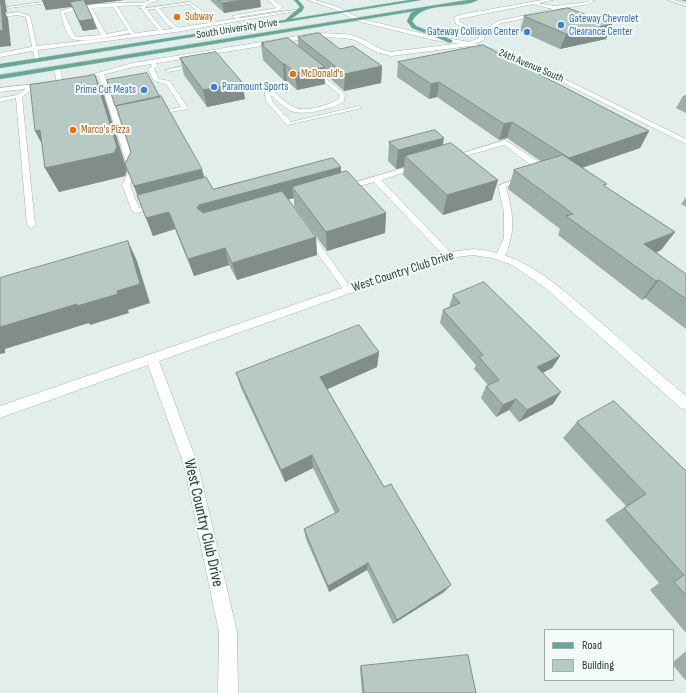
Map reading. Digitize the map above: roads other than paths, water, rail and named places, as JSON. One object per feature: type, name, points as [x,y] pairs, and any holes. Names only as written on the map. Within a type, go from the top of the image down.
[{"type":"main road","points":[[285,21],[302,7],[296,0]]},
{"type":"main road","name":"South University Drive","points":[[0,66],[419,0]]},
{"type":"main road","name":"South University Drive","points":[[0,77],[476,0]]},
{"type":"main road","points":[[426,8],[412,14],[409,21],[414,27],[450,41]]},
{"type":"main road","points":[[57,68],[63,64],[78,59],[172,43],[186,36]]},
{"type":"main road","points":[[0,72],[33,66],[38,60]]},
{"type":"street","points":[[157,0],[148,2],[144,7],[161,30]]},
{"type":"street","name":"24th Avenue South","points":[[310,0],[343,12],[359,20],[500,52],[530,64],[686,142]]},
{"type":"street","points":[[76,80],[133,65],[154,64],[193,55],[316,35],[345,36],[357,39],[378,51],[392,54],[470,44],[482,39],[482,35],[458,23],[456,18],[464,15],[551,0]]},
{"type":"street","points":[[0,54],[36,47],[161,30],[178,30],[300,10]]},
{"type":"street","points":[[57,68],[60,83]]},
{"type":"street","points":[[0,90],[31,88],[68,81]]},
{"type":"street","name":"West Country Club Drive","points":[[0,412],[448,255],[474,252],[500,257],[525,267],[548,284],[686,404]]},
{"type":"street","name":"West Country Club Drive","points":[[152,359],[191,465],[228,632],[228,693]]},
{"type":"lane","points":[[6,8],[68,0]]},
{"type":"lane","points":[[239,20],[234,16],[279,9],[278,5],[270,0]]},
{"type":"lane","points":[[488,29],[500,22],[589,3],[593,1],[592,0]]},
{"type":"lane","points":[[670,0],[686,5]]},
{"type":"lane","points":[[115,6],[133,34],[80,39],[72,36],[62,12],[90,7],[115,6],[156,7],[190,3],[216,24]]},
{"type":"lane","points":[[533,3],[542,7],[556,9]]},
{"type":"lane","points":[[90,7],[104,36]]},
{"type":"lane","points":[[156,7],[170,24],[178,30]]},
{"type":"lane","points":[[264,11],[269,16]]},
{"type":"lane","points":[[0,16],[16,13],[28,16],[38,60]]},
{"type":"lane","points":[[280,41],[285,46]]},
{"type":"lane","points":[[168,70],[202,64],[193,55]]},
{"type":"lane","points":[[154,64],[165,67],[168,70],[171,76],[168,82],[157,81],[152,74],[151,69],[154,64]]},
{"type":"lane","points":[[267,88],[269,101],[289,124],[359,108],[308,66]]},
{"type":"lane","points":[[101,74],[108,83],[121,121],[132,171],[126,185],[136,210],[166,202]]},
{"type":"lane","points":[[145,75],[152,74]]},
{"type":"lane","points":[[147,116],[185,108],[168,82]]},
{"type":"lane","points":[[0,100],[20,96],[31,88]]},
{"type":"lane","points":[[267,88],[293,109],[299,111],[336,104],[341,101],[343,95]]},
{"type":"lane","points":[[267,88],[276,103],[286,111],[294,114],[324,112],[348,105],[350,101]]},
{"type":"lane","points":[[20,96],[23,150],[31,225]]},
{"type":"lane","points":[[440,161],[464,157],[505,142],[547,171],[499,184],[508,212],[508,238],[500,257]]},
{"type":"lane","points":[[339,189],[426,165]]},
{"type":"lane","points":[[376,179],[448,255]]},
{"type":"lane","points":[[305,229],[348,290]]},
{"type":"place","name":"Subway","points":[[177,17]]},
{"type":"place","name":"Gateway Chevrolet Clearance Center","points":[[561,25]]},
{"type":"place","name":"Gateway Collision Center","points":[[527,32]]},
{"type":"place","name":"McDonald's","points":[[293,74]]},
{"type":"place","name":"Paramount Sports","points":[[214,87]]},
{"type":"place","name":"Prime Cut Meats","points":[[144,90]]},
{"type":"place","name":"Marco's Pizza","points":[[73,130]]}]
